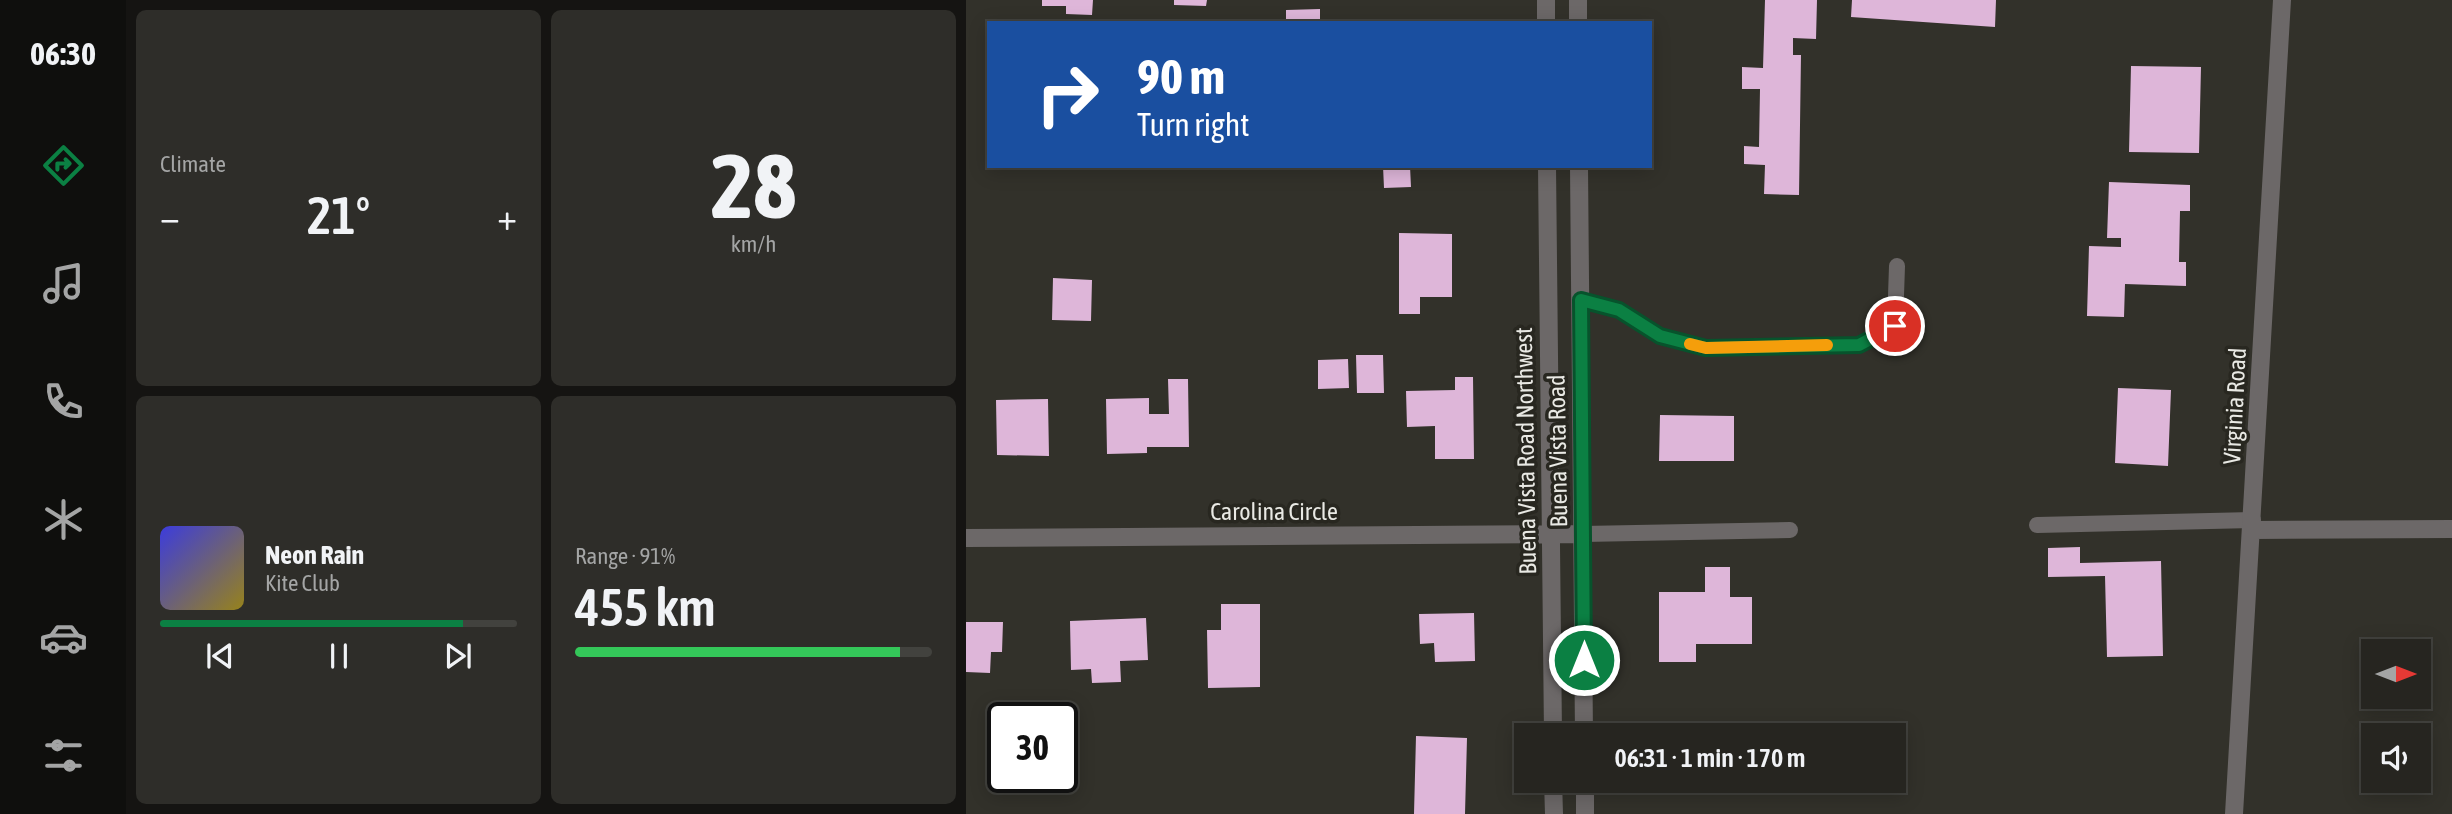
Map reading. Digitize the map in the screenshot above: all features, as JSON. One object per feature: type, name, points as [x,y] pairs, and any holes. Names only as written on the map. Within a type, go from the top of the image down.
[{"type":"street","points":[[1546,0],[1546,21]]},
{"type":"street","points":[[1578,0],[1578,21]]},
{"type":"street","name":"Virginia Road","points":[[2234,814],[2282,0]]},
{"type":"street","name":"Buena Vista Road Northwest","points":[[1547,168],[1553,723]]},
{"type":"street","name":"Buena Vista Road","points":[[1579,168],[1584,723]]},
{"type":"street","points":[[2253,525],[2452,529]]},
{"type":"street","name":"Carolina Circle","points":[[966,538],[1583,534]]},
{"type":"street","points":[[1553,793],[1554,814]]},
{"type":"street","points":[[1584,793],[1585,814]]},
{"type":"lane","points":[[1581,300],[1619,310],[1660,336],[1706,348],[1859,345],[1895,326],[1897,266]]},
{"type":"lane","points":[[2037,525],[2253,525]]},
{"type":"lane","points":[[1583,534],[1790,530]]},
{"type":"building","points":[[1042,0],[1093,0],[1092,15],[1066,14],[1066,6],[1042,6]]},
{"type":"building","points":[[1174,0],[1207,0],[1206,6],[1174,5]]},
{"type":"building","points":[[1765,0],[1817,0],[1816,39],[1793,38],[1793,55],[1801,55],[1799,195],[1764,194],[1765,165],[1744,164],[1744,146],[1759,147],[1760,89],[1742,89],[1742,67],[1763,68]]},
{"type":"building","points":[[1852,0],[1996,0],[1995,27],[1851,17]]},
{"type":"building","points":[[1320,9],[1320,21],[1286,21],[1286,10]]},
{"type":"building","points":[[2131,66],[2201,67],[2199,153],[2129,152]]},
{"type":"building","points":[[1383,168],[1410,168],[1411,187],[1384,188]]},
{"type":"building","points":[[2109,182],[2190,185],[2190,211],[2180,211],[2179,262],[2186,262],[2186,286],[2125,284],[2124,317],[2087,316],[2089,246],[2121,247],[2121,238],[2107,238]]},
{"type":"building","points":[[1399,233],[1452,234],[1452,297],[1420,297],[1420,314],[1399,314]]},
{"type":"building","points":[[1053,278],[1092,280],[1091,321],[1052,320]]},
{"type":"building","points":[[1356,355],[1383,355],[1384,393],[1357,393]]},
{"type":"building","points":[[1348,359],[1349,388],[1318,389],[1318,360]]},
{"type":"building","points":[[1455,377],[1473,377],[1474,459],[1435,459],[1435,426],[1407,427],[1406,391],[1455,390]]},
{"type":"building","points":[[1168,379],[1188,379],[1189,447],[1147,447],[1147,453],[1107,454],[1106,399],[1149,398],[1149,414],[1169,414]]},
{"type":"building","points":[[2118,388],[2171,390],[2168,466],[2115,463]]},
{"type":"building","points":[[1048,399],[1049,456],[997,455],[996,400]]},
{"type":"building","points":[[1660,415],[1734,416],[1734,461],[1659,461]]},
{"type":"building","points":[[2080,547],[2080,563],[2161,561],[2163,656],[2107,657],[2105,576],[2048,577],[2048,548]]},
{"type":"building","points":[[1705,567],[1730,567],[1730,597],[1752,597],[1752,644],[1696,644],[1696,662],[1659,662],[1659,592],[1705,592]]},
{"type":"building","points":[[1221,604],[1260,604],[1260,687],[1208,688],[1207,630],[1221,630]]},
{"type":"building","points":[[1474,613],[1475,661],[1435,662],[1434,643],[1420,644],[1419,614]]},
{"type":"building","points":[[1146,618],[1148,660],[1120,661],[1121,682],[1092,683],[1091,669],[1071,670],[1070,621]]},
{"type":"building","points":[[966,622],[1003,622],[1002,652],[991,652],[990,673],[966,672]]},
{"type":"building","points":[[1416,736],[1467,738],[1465,814],[1414,814]]},
{"type":"slow traffic","points":[[1690,344],[1706,348],[1827,345]]},
{"type":"route","points":[[1584,660],[1581,300],[1619,310],[1660,336],[1706,348],[1859,345],[1895,326]]}]
